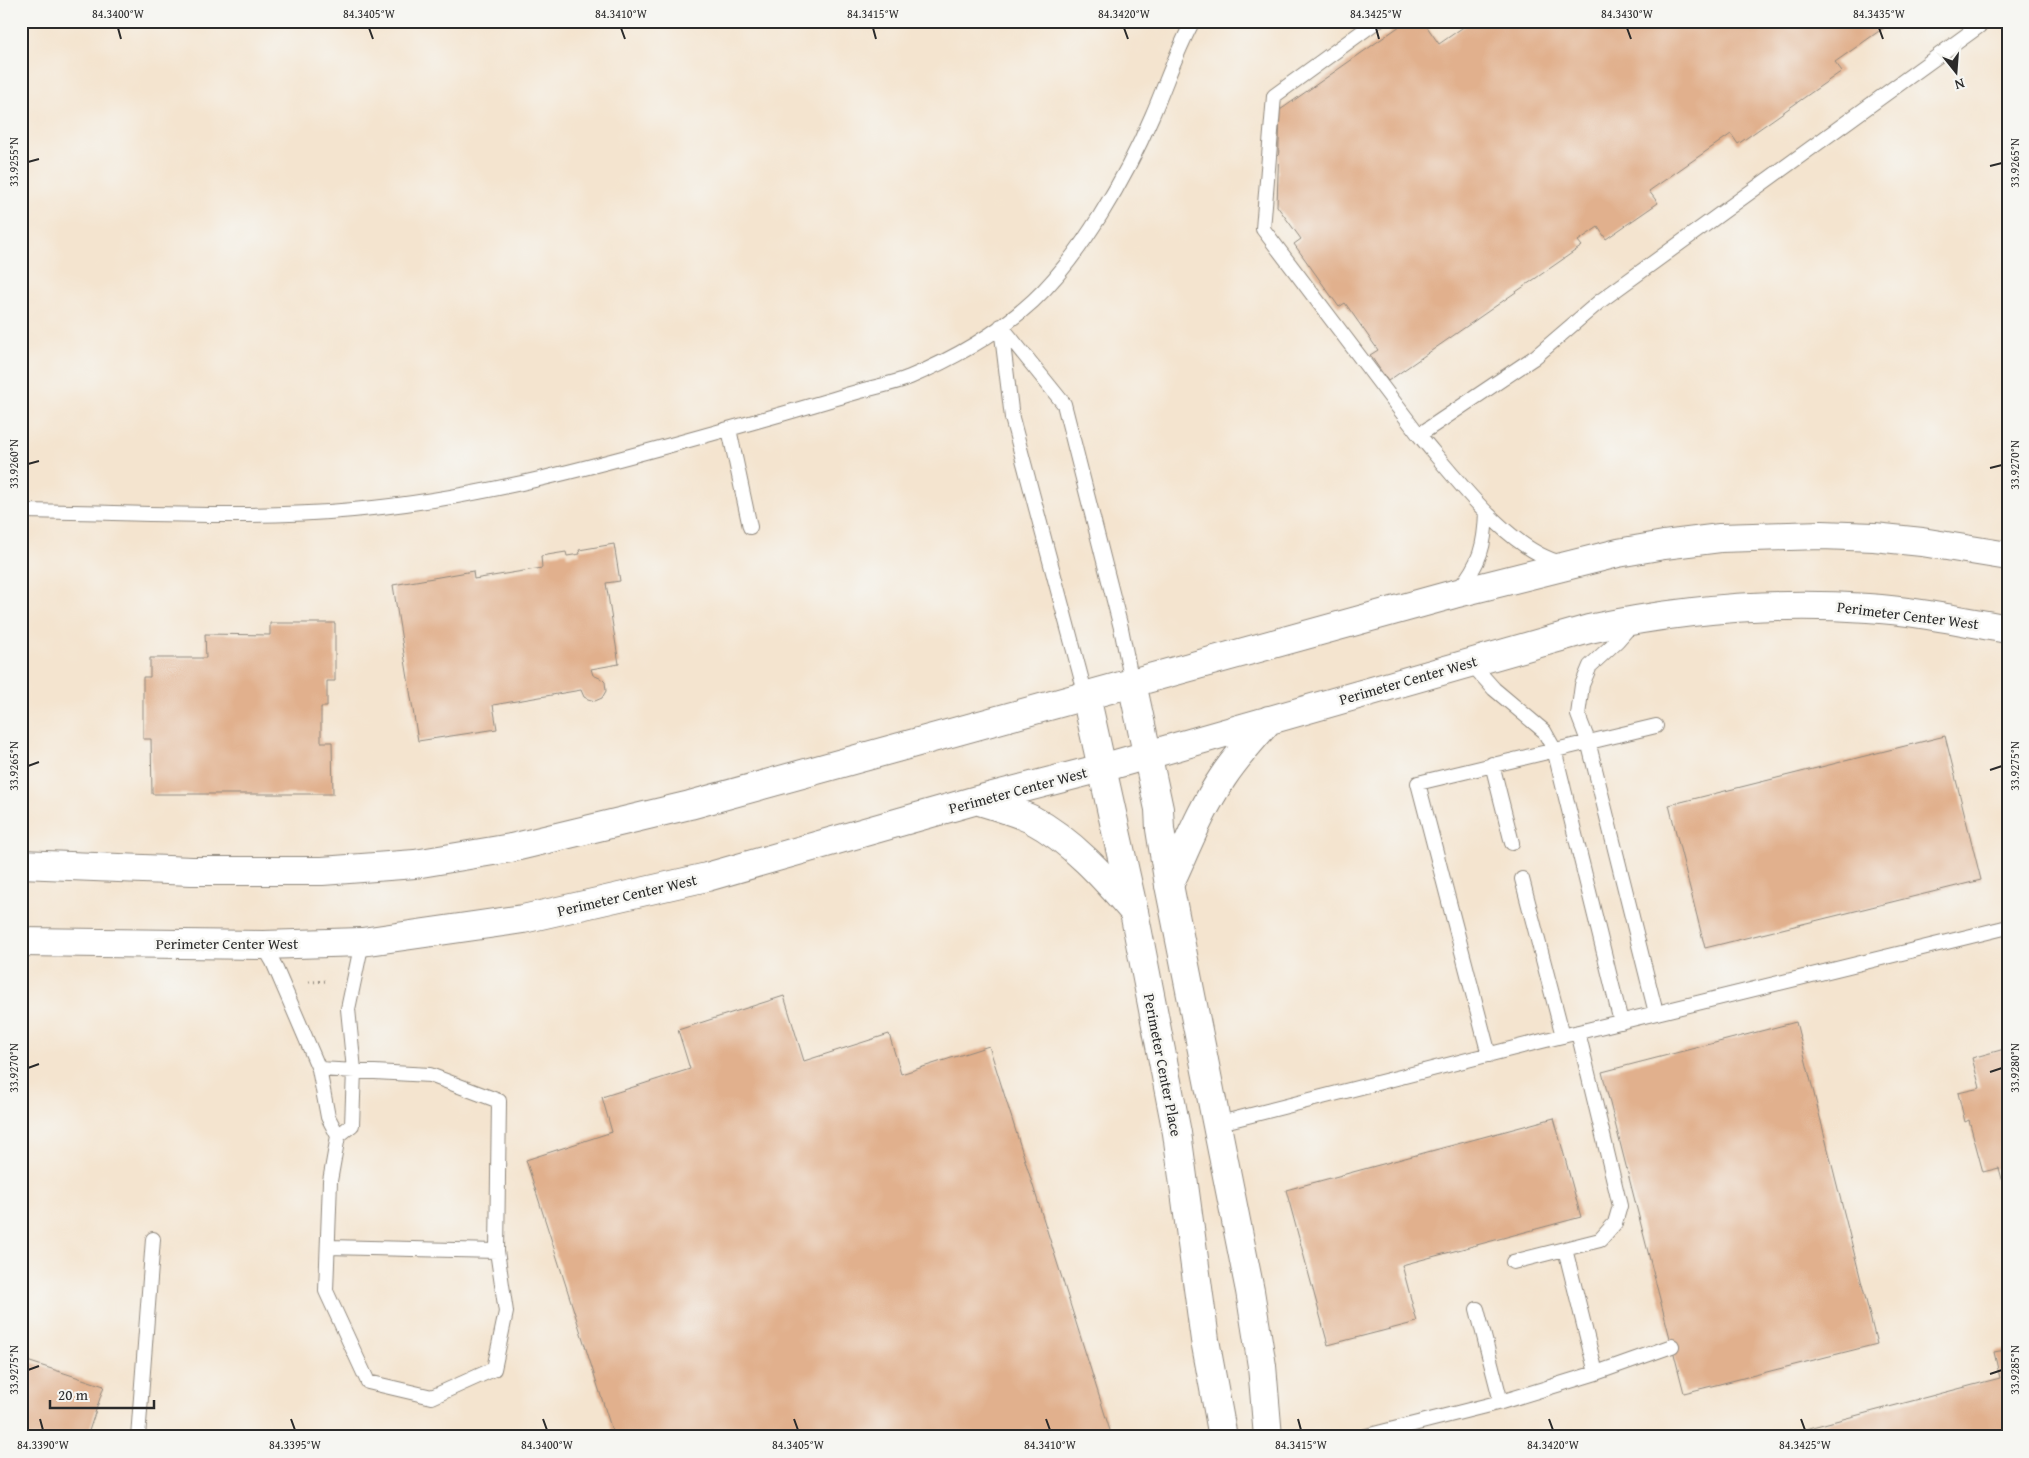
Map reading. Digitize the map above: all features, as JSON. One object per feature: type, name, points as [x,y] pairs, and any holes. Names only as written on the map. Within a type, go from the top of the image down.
[{"type":"main road","points":[[21,864],[192,872],[322,870],[415,864],[511,848],[680,807],[1454,594],[1618,553],[1664,545],[1720,538],[1769,536],[1874,537],[1922,542],[2008,556]]},
{"type":"main road","name":"Perimeter Center West","points":[[21,942],[263,945],[362,942],[523,919],[706,877],[977,800],[1102,768],[1588,629],[1637,619],[1733,606],[1822,605],[1920,614],[2008,629]]},
{"type":"main road","points":[[1132,683],[1159,809],[1160,829],[1169,884],[1250,1291],[1262,1366],[1268,1437]]},
{"type":"main road","name":"Perimeter Center Place","points":[[1086,696],[1134,912],[1177,1133],[1205,1340],[1222,1437]]},
{"type":"main road","points":[[1169,884],[1197,822],[1222,778],[1269,720]]},
{"type":"main road","points":[[977,800],[1031,819],[1070,846],[1105,879],[1134,912]]},
{"type":"lane","points":[[21,511],[280,514],[383,507],[486,491],[729,429],[908,378],[953,356],[1000,326],[1032,302],[1060,272],[1108,203],[1151,118],[1170,70],[1193,21]]},
{"type":"lane","points":[[1377,21],[1274,96],[1263,229],[1419,435],[1486,512],[1505,530],[1533,550],[1555,561],[1571,565]]},
{"type":"lane","points":[[1419,435],[1535,357],[1599,302],[1986,21]]},
{"type":"lane","points":[[1000,326],[1064,404],[1121,628],[1132,683]]},
{"type":"lane","points":[[1000,326],[1012,418],[1086,696]]},
{"type":"lane","points":[[729,429],[750,527]]},
{"type":"lane","points":[[1454,594],[1476,566],[1485,537],[1486,512]]},
{"type":"lane","points":[[1637,619],[1590,666],[1582,685],[1578,716],[1588,741],[1656,1013]]},
{"type":"lane","points":[[1470,662],[1494,689],[1544,731],[1554,749],[1621,1022]]},
{"type":"lane","points":[[1488,1055],[1418,783],[1656,726]]},
{"type":"lane","points":[[1492,764],[1512,843]]},
{"type":"lane","points":[[1522,878],[1563,1036]]},
{"type":"lane","points":[[1216,1124],[1578,1032],[2008,927]]},
{"type":"lane","points":[[338,1136],[352,1125],[354,1070],[348,1009],[362,942]]},
{"type":"lane","points":[[263,945],[273,962],[319,1069],[328,1117],[338,1136],[330,1181],[326,1291],[368,1382],[432,1397],[494,1369],[506,1312],[497,1250],[499,1101],[430,1075],[319,1069]]},
{"type":"lane","points":[[1513,1262],[1600,1240],[1615,1222],[1620,1206],[1578,1032]]},
{"type":"lane","points":[[138,1437],[153,1238]]},
{"type":"lane","points":[[328,1247],[497,1250]]},
{"type":"lane","points":[[1565,1249],[1596,1373]]},
{"type":"lane","points":[[1477,1309],[1502,1402]]},
{"type":"lane","points":[[1362,1437],[1502,1402],[1596,1373],[1672,1346]]},
{"type":"path","points":[[305,982],[330,981]]},
{"type":"building","points":[[1407,21],[1423,21],[1439,44],[1472,21],[1892,22],[1835,62],[1842,71],[1738,144],[1731,134],[1649,191],[1658,203],[1606,239],[1598,227],[1578,241],[1582,246],[1388,381],[1370,355],[1378,350],[1345,303],[1339,307],[1294,244],[1301,239],[1277,206],[1280,110]]},
{"type":"building","points":[[614,544],[620,581],[606,583],[619,664],[591,669],[593,675],[605,682],[606,691],[602,698],[595,701],[588,699],[584,697],[581,690],[493,705],[497,729],[418,741],[393,585],[473,571],[474,579],[542,568],[541,556],[566,552],[567,556],[580,554],[579,550]]},
{"type":"building","points":[[270,623],[335,623],[335,681],[327,681],[327,707],[321,707],[321,742],[332,742],[333,794],[152,794],[151,739],[143,739],[143,677],[150,677],[150,658],[206,658],[205,634],[270,635]]},
{"type":"building","points":[[1945,736],[1981,880],[1705,948],[1669,805]]},
{"type":"building","points":[[784,996],[804,1061],[889,1034],[901,1074],[989,1046],[1112,1437],[713,1437],[712,1432],[698,1437],[614,1437],[526,1160],[612,1132],[602,1097],[690,1069],[678,1030]]},
{"type":"building","points":[[1796,1022],[1877,1344],[1684,1393],[1602,1072]]},
{"type":"building","points":[[2008,1048],[2007,1197],[1999,1168],[1983,1172],[1969,1120],[1965,1122],[1958,1093],[1980,1088],[1972,1058]]},
{"type":"building","points":[[1554,1118],[1581,1217],[1402,1265],[1417,1322],[1328,1345],[1286,1190]]},
{"type":"building","points":[[2008,1345],[2008,1437],[1774,1437],[2000,1378],[1994,1352],[2005,1350]]},
{"type":"building","points":[[21,1359],[104,1386],[87,1437],[21,1437]]}]
